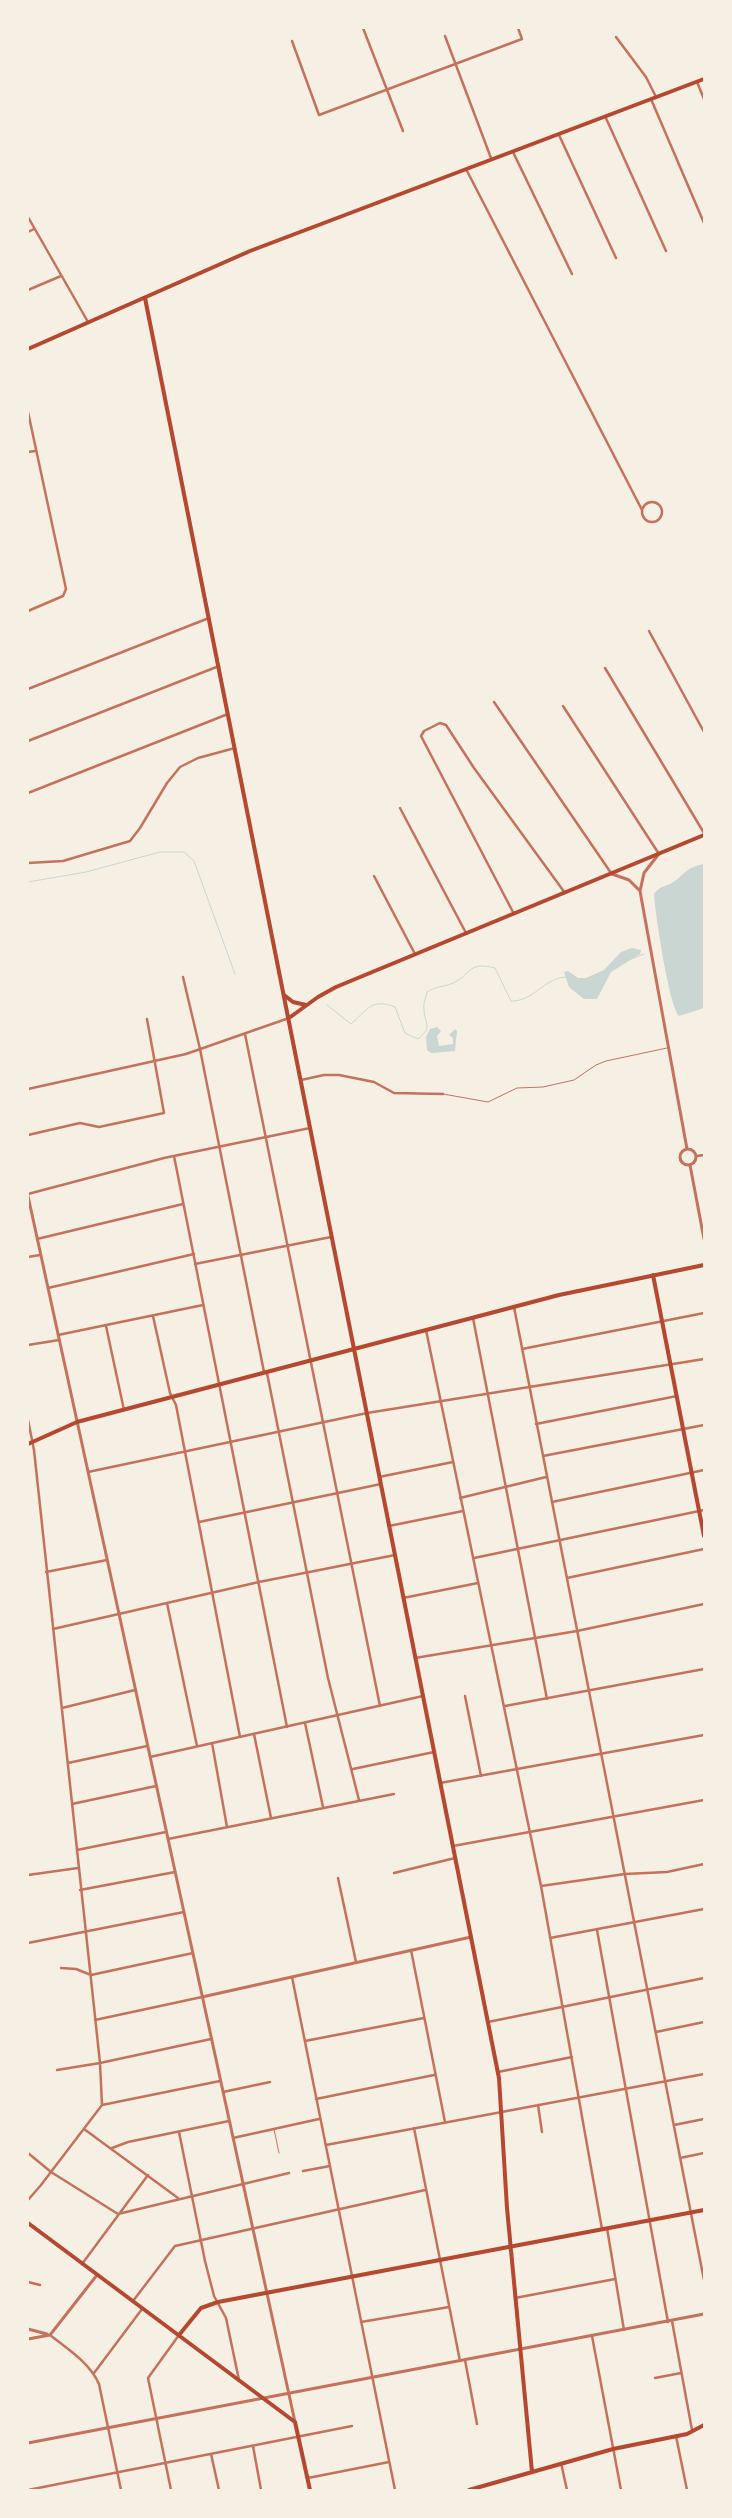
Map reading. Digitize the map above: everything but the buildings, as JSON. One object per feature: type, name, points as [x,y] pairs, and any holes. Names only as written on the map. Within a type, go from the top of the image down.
[{"type":"main road","points":[[28,349],[250,251],[491,158],[704,80]]},
{"type":"main road","points":[[145,298],[498,2072],[511,2246],[532,2472]]},
{"type":"main road","points":[[288,1018],[336,987],[566,893],[704,834]]},
{"type":"main road","points":[[284,995],[293,1002],[306,1005]]},
{"type":"main road","points":[[28,1444],[77,1422],[266,1374],[570,1292],[704,1265]]},
{"type":"main road","points":[[653,1275],[692,1472],[702,1510],[704,1536]]},
{"type":"main road","points":[[179,2335],[201,2308],[218,2302],[704,2210]]},
{"type":"main road","points":[[28,2223],[295,2422],[310,2490]]},
{"type":"main road","points":[[469,2490],[475,2490],[613,2449],[693,2432],[704,2425]]},
{"type":"street","points":[[364,28],[403,131]]},
{"type":"street","points":[[292,41],[319,115],[522,39],[518,28]]},
{"type":"street","points":[[445,36],[491,158]]},
{"type":"street","points":[[616,37],[646,77],[656,97]]},
{"type":"street","points":[[698,82],[704,99]]},
{"type":"street","points":[[651,99],[704,223]]},
{"type":"street","points":[[605,116],[666,252]]},
{"type":"street","points":[[558,133],[616,258]]},
{"type":"street","points":[[513,150],[572,274]]},
{"type":"street","points":[[466,168],[642,510],[644,520],[650,523],[657,521],[662,516],[661,506],[655,502],[646,504],[642,510]]},
{"type":"street","points":[[28,218],[88,323]]},
{"type":"street","points":[[28,232],[34,229]]},
{"type":"street","points":[[28,290],[61,276]]},
{"type":"street","points":[[28,412],[66,594],[28,611]]},
{"type":"street","points":[[28,452],[36,451]]},
{"type":"street","points":[[28,689],[209,618]]},
{"type":"street","points":[[649,631],[704,732]]},
{"type":"street","points":[[28,741],[219,666]]},
{"type":"street","points":[[605,668],[704,834]]},
{"type":"street","points":[[494,702],[612,873],[629,880],[640,891]]},
{"type":"street","points":[[563,706],[659,854],[644,873],[640,891],[661,998],[667,1048],[687,1149]]},
{"type":"street","points":[[28,793],[228,714]]},
{"type":"street","points":[[514,914],[421,736],[424,731],[440,723],[446,724],[474,768],[566,893]]},
{"type":"street","points":[[28,863],[63,861],[130,841],[140,828],[167,782],[180,767],[198,758],[235,747]]},
{"type":"street","points":[[400,808],[466,934]]},
{"type":"street","points":[[374,876],[415,954]]},
{"type":"street","points":[[183,977],[200,1049],[240,1255],[294,1502],[328,1678],[353,1769],[359,1800]]},
{"type":"street","points":[[28,1089],[200,1049],[288,1018]]},
{"type":"street","points":[[28,1135],[80,1123],[99,1127],[164,1113],[147,1019]]},
{"type":"street","points":[[245,1034],[286,1246],[380,1706]]},
{"type":"street","points":[[300,1080],[319,1076],[339,1075],[374,1082],[394,1093],[443,1094]]},
{"type":"street","points":[[295,2422],[28,1195],[174,1156],[310,1128]]},
{"type":"street","points":[[687,1149],[693,1151],[696,1156],[695,1161],[690,1165],[685,1165],[680,1160],[681,1153],[687,1149]]},
{"type":"street","points":[[696,1156],[704,1155]]},
{"type":"street","points":[[174,1156],[287,1727]]},
{"type":"street","points":[[690,1165],[704,1239]]},
{"type":"street","points":[[37,1239],[183,1204]]},
{"type":"street","points":[[195,1264],[332,1237]]},
{"type":"street","points":[[48,1288],[194,1254]]},
{"type":"street","points":[[28,1257],[40,1255]]},
{"type":"street","points":[[28,1346],[106,1326],[203,1305]]},
{"type":"street","points":[[514,1307],[680,2158],[703,2264],[704,2280]]},
{"type":"street","points":[[522,1349],[704,1313]]},
{"type":"street","points":[[153,1316],[185,1451],[240,1737]]},
{"type":"street","points":[[473,1318],[547,1698]]},
{"type":"street","points":[[106,1326],[124,1410]]},
{"type":"street","points":[[426,1330],[541,1886],[579,2098],[624,2330]]},
{"type":"street","points":[[88,1472],[367,1413],[704,1359]]},
{"type":"street","points":[[536,1424],[677,1396]]},
{"type":"street","points":[[28,1420],[32,1441],[68,1763],[80,1890],[91,1975],[100,2063],[102,2105],[52,2172],[28,2200]]},
{"type":"street","points":[[543,1456],[704,1425]]},
{"type":"street","points":[[380,1478],[453,1462]]},
{"type":"street","points":[[552,1502],[704,1470]]},
{"type":"street","points":[[460,1498],[547,1477]]},
{"type":"street","points":[[199,1522],[381,1484]]},
{"type":"street","points":[[474,1558],[702,1510]]},
{"type":"street","points":[[389,1526],[463,1511]]},
{"type":"street","points":[[566,1578],[704,1549]]},
{"type":"street","points":[[53,1629],[259,1582],[395,1555]]},
{"type":"street","points":[[46,1572],[107,1560]]},
{"type":"street","points":[[403,1598],[478,1582]]},
{"type":"street","points":[[167,1603],[197,1747]]},
{"type":"street","points":[[415,1658],[535,1636],[577,1631],[704,1604]]},
{"type":"street","points":[[504,1706],[704,1669]]},
{"type":"street","points":[[62,1708],[135,1690]]},
{"type":"street","points":[[150,1757],[423,1696]]},
{"type":"street","points":[[465,1696],[481,1776]]},
{"type":"street","points":[[305,1723],[323,1807]]},
{"type":"street","points":[[254,1734],[271,1818]]},
{"type":"street","points":[[440,1783],[704,1735]]},
{"type":"street","points":[[212,1744],[227,1827]]},
{"type":"street","points":[[68,1763],[148,1746]]},
{"type":"street","points":[[353,1769],[434,1752]]},
{"type":"street","points":[[72,1804],[156,1786]]},
{"type":"street","points":[[168,1839],[394,1794]]},
{"type":"street","points":[[452,1846],[704,1800]]},
{"type":"street","points":[[77,1850],[166,1832]]},
{"type":"street","points":[[394,1873],[455,1858]]},
{"type":"street","points":[[541,1886],[625,1874],[666,1872],[704,1864]]},
{"type":"street","points":[[28,1875],[78,1868]]},
{"type":"street","points":[[80,1890],[175,1872]]},
{"type":"street","points":[[338,1878],[356,1963]]},
{"type":"street","points":[[550,1938],[704,1908]]},
{"type":"street","points":[[28,1943],[184,1912]]},
{"type":"street","points":[[598,1930],[649,2220],[693,2432]]},
{"type":"street","points":[[95,2020],[471,1937]]},
{"type":"street","points":[[411,1950],[434,2075],[445,2122]]},
{"type":"street","points":[[61,1968],[76,1969],[91,1975],[193,1953]]},
{"type":"street","points":[[292,1977],[395,2490]]},
{"type":"street","points":[[488,2022],[704,1978]]},
{"type":"street","points":[[305,2041],[424,2018]]},
{"type":"street","points":[[656,2032],[704,2022]]},
{"type":"street","points":[[57,2070],[100,2063],[211,2039]]},
{"type":"street","points":[[498,2072],[572,2058]]},
{"type":"street","points":[[326,2145],[704,2074]]},
{"type":"street","points":[[316,2099],[434,2075]]},
{"type":"street","points":[[102,2105],[220,2080]]},
{"type":"street","points":[[223,2092],[270,2082]]},
{"type":"street","points":[[538,2105],[542,2132]]},
{"type":"street","points":[[233,2138],[320,2119]]},
{"type":"street","points":[[674,2125],[704,2119]]},
{"type":"street","points":[[112,2148],[128,2142],[229,2121]]},
{"type":"street","points":[[414,2128],[460,2361]]},
{"type":"street","points":[[84,2129],[178,2198]]},
{"type":"street","points":[[179,2132],[200,2240],[214,2296],[226,2318],[239,2382]]},
{"type":"street","points":[[28,2153],[52,2172],[118,2214],[178,2198],[289,2173]]},
{"type":"street","points":[[680,2158],[704,2153]]},
{"type":"street","points":[[303,2170],[330,2166]]},
{"type":"street","points":[[82,2264],[148,2175]]},
{"type":"street","points":[[132,2302],[175,2246],[425,2190]]},
{"type":"street","points":[[28,2338],[50,2335],[97,2275]]},
{"type":"street","points":[[516,2298],[615,2279]]},
{"type":"street","points":[[28,2282],[40,2285]]},
{"type":"street","points":[[361,2322],[449,2307]]},
{"type":"street","points":[[94,2373],[142,2309]]},
{"type":"street","points":[[28,2443],[289,2395],[372,2377],[670,2322],[704,2314]]},
{"type":"street","points":[[28,2328],[50,2335],[72,2351],[94,2373],[99,2384],[121,2490]]},
{"type":"street","points":[[172,2490],[148,2378],[179,2335]]},
{"type":"street","points":[[592,2336],[621,2490]]},
{"type":"street","points":[[465,2360],[477,2424]]},
{"type":"street","points":[[654,2378],[682,2373]]},
{"type":"street","points":[[28,2490],[352,2426]]},
{"type":"street","points":[[676,2436],[687,2490]]},
{"type":"street","points":[[253,2446],[261,2490]]},
{"type":"street","points":[[211,2454],[219,2490]]},
{"type":"street","points":[[308,2478],[389,2462]]},
{"type":"street","points":[[561,2463],[567,2490]]},
{"type":"lane","points":[[443,1094],[488,1102],[518,1088],[543,1087],[574,1080],[596,1065],[606,1061],[667,1048]]},
{"type":"lane","points":[[274,2129],[279,2153]]},
{"type":"shaded area","points":[[704,864],[704,1008],[679,1016],[675,1009],[667,978],[654,894],[688,870]]},
{"type":"shaded area","points":[[632,948],[641,950],[640,954],[611,972],[597,999],[584,999],[569,987],[564,972],[568,971],[578,978],[586,978],[604,970],[621,952]]},
{"type":"shaded area","points":[[437,1027],[441,1031],[437,1036],[439,1046],[453,1044],[453,1038],[449,1035],[455,1029],[457,1031],[455,1051],[431,1053],[427,1050],[426,1037],[430,1029]]},
{"type":"waterway","points":[[28,882],[86,872],[160,852],[184,852],[194,861],[235,974]]},
{"type":"waterway","points":[[626,961],[644,954]]},
{"type":"waterway","points":[[327,1005],[351,1024],[375,1004],[395,1007],[405,1033],[418,1039],[427,1028],[424,1014],[424,1002],[427,992],[453,983],[475,967],[486,966],[495,968],[511,1001],[526,998],[551,981],[566,977]]}]
